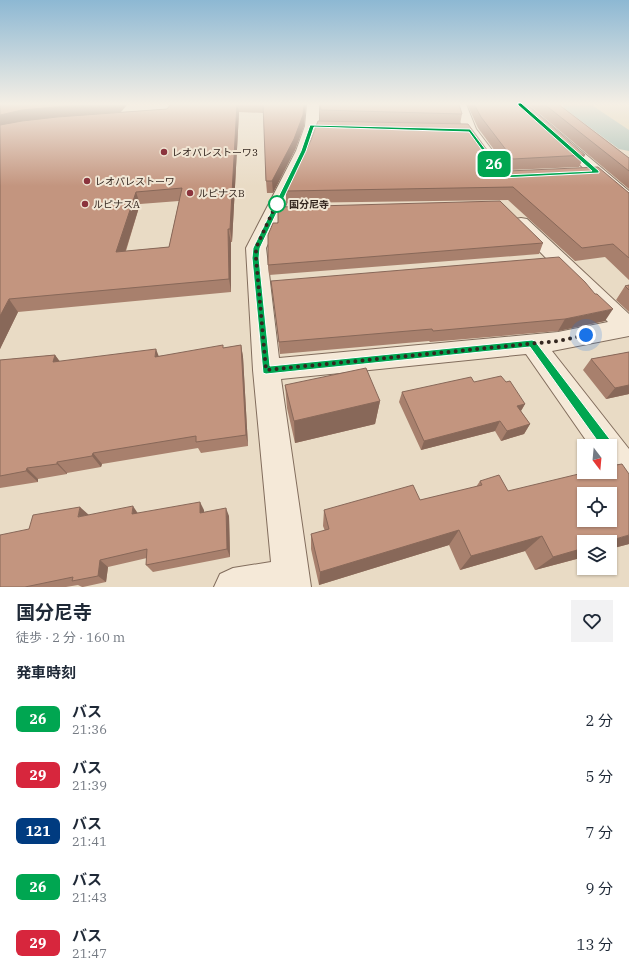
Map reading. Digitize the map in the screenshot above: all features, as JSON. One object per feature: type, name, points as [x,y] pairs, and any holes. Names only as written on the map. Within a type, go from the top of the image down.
[{"type":"street","points":[[232,587],[291,582],[266,370],[266,284],[256,248],[281,211],[303,151],[312,131]]},
{"type":"street","points":[[471,131],[491,159]]},
{"type":"street","points":[[550,131],[629,200]]},
{"type":"street","points":[[574,173],[597,172]]},
{"type":"street","points":[[508,211],[629,327]]},
{"type":"street","points":[[536,262],[560,260]]},
{"type":"street","points":[[266,370],[558,341],[629,327]]},
{"type":"street","points":[[532,343],[603,439]]},
{"type":"street","points":[[617,458],[629,474]]},
{"type":"building","points":[[0,131],[235,131],[230,229],[228,229],[229,279],[9,299],[0,316]],"holes":[[[182,188],[169,247],[116,252],[136,192]]]},
{"type":"building","points":[[264,131],[297,131],[272,181],[266,181]]},
{"type":"building","points":[[314,131],[473,131],[501,169],[508,171],[598,167],[629,193],[629,258],[613,244],[582,248],[513,187],[286,191]]},
{"type":"building","points":[[492,131],[558,131],[585,155],[513,159]]},
{"type":"building","points":[[579,131],[594,131],[629,158],[629,171]]},
{"type":"building","points":[[500,201],[543,243],[268,265],[268,235],[273,223],[278,223],[278,212],[280,207]]},
{"type":"building","points":[[559,257],[585,282],[595,294],[597,294],[613,309],[565,319],[433,331],[432,329],[279,342],[271,281]]},
{"type":"building","points":[[223,345],[223,348],[241,345],[246,435],[196,442],[196,436],[93,453],[92,456],[57,462],[57,464],[27,468],[26,471],[0,476],[0,360],[55,355],[53,362],[156,349],[155,357]]},
{"type":"building","points":[[629,352],[629,385],[615,388],[591,359]]},
{"type":"building","points":[[366,368],[380,401],[294,421],[285,385]]},
{"type":"building","points":[[501,376],[506,382],[510,381],[525,404],[517,406],[530,424],[507,431],[500,421],[424,441],[402,392],[471,377],[474,382]]},
{"type":"building","points":[[622,464],[629,474],[629,535],[617,538],[617,535],[577,535],[577,550],[553,557],[542,536],[471,556],[459,530],[320,572],[311,534],[329,529],[324,510],[413,485],[420,500],[482,485],[480,481],[499,475],[508,491],[577,474],[577,479],[617,479],[617,465]]},
{"type":"building","points":[[200,502],[200,513],[226,508],[227,549],[146,565],[147,549],[100,560],[98,576],[72,581],[73,577],[25,587],[0,587],[0,535],[29,529],[33,515],[80,507],[78,517],[133,506],[132,514]]},
{"type":"waterway","points":[[613,131],[629,143]]},
{"type":"bus line","name":"26","points":[[310,131],[303,151],[256,248],[266,370],[532,343],[603,439]]},
{"type":"bus line","name":"26","points":[[471,131],[504,176],[597,172],[550,131]]},
{"type":"place","name":"レオパレストーワ3","points":[[164,152]]},
{"type":"place","name":"レオパレストーワ","points":[[87,181]]},
{"type":"place","name":"ルピナスB","points":[[190,193]]},
{"type":"place","name":"ルピナスA","points":[[85,204]]},
{"type":"place","name":"国分尼寺","points":[[277,204]]},
{"type":"route","points":[[277,204],[279,198],[256,248],[266,370],[558,341],[586,335]]}]
